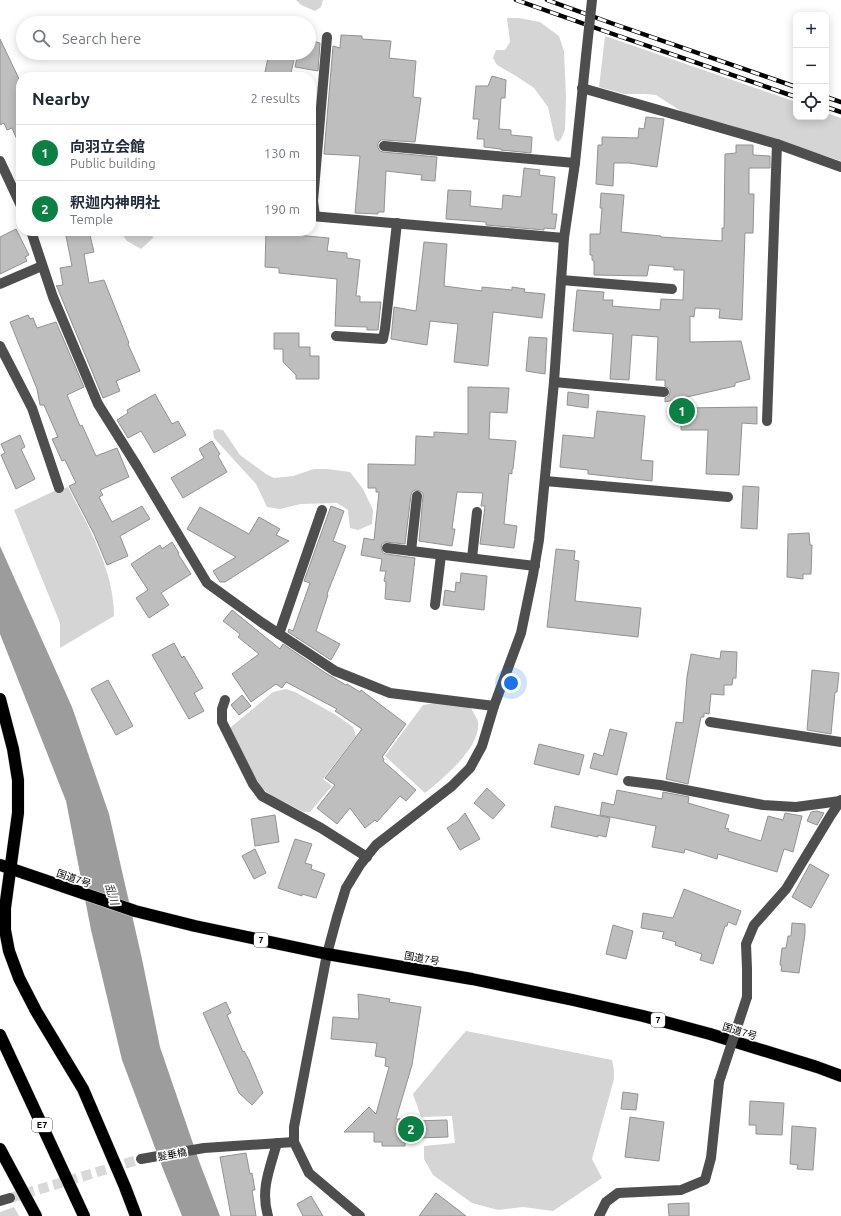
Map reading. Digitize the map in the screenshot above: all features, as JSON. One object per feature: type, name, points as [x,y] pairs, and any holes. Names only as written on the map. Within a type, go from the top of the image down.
[{"type":"highway","points":[[0,699],[13,749],[18,780],[18,813],[5,866],[4,930],[9,951],[19,978],[36,1011],[83,1089],[125,1186],[136,1216]]},
{"type":"highway","name":"国道7号","points":[[5,866],[135,911],[195,926],[328,954],[472,979],[643,1016],[710,1034],[817,1067],[841,1076]]},
{"type":"highway","name":"E7","points":[[0,1035],[84,1216]]},
{"type":"highway","points":[[0,1149],[36,1216]]},
{"type":"street","points":[[360,1216],[310,1173],[294,1142],[294,1127],[328,954],[346,888],[360,865],[376,845],[452,786],[470,768],[482,746],[494,706],[521,633],[539,540],[554,382],[564,238],[575,163],[592,0]]},
{"type":"street","points":[[316,168],[328,37]]},
{"type":"street","points":[[582,88],[777,144],[841,167]]},
{"type":"street","points":[[767,421],[777,144]]},
{"type":"street","points":[[384,146],[575,163]]},
{"type":"street","points":[[0,161],[16,195]]},
{"type":"street","points":[[316,216],[564,238]]},
{"type":"street","points":[[336,336],[383,339],[397,223]]},
{"type":"street","points":[[33,236],[53,297],[98,404],[137,466],[206,583],[335,671],[390,693],[494,706]]},
{"type":"street","points":[[0,284],[42,266]]},
{"type":"street","points":[[561,280],[672,289]]},
{"type":"street","points":[[0,346],[32,408],[59,488]]},
{"type":"street","points":[[554,382],[664,392]]},
{"type":"street","points":[[545,481],[728,497]]},
{"type":"street","points":[[411,551],[417,496]]},
{"type":"street","points":[[279,634],[322,510]]},
{"type":"street","points":[[472,558],[477,512]]},
{"type":"street","points":[[387,548],[535,566]]},
{"type":"street","points":[[435,605],[441,555]]},
{"type":"street","points":[[225,700],[222,709],[222,722],[253,784],[262,796],[321,828],[367,856]]},
{"type":"street","points":[[710,722],[841,742]]},
{"type":"street","points":[[628,781],[660,785],[763,806],[796,807],[841,800]]},
{"type":"street","points":[[599,1216],[606,1202],[618,1193],[681,1190],[705,1180],[711,1158],[719,1082],[746,997],[748,969],[746,944],[754,925],[786,889],[841,800]]},
{"type":"street","points":[[268,1216],[264,1186],[277,1142]]},
{"type":"street","name":"髪垂橋","points":[[141,1159],[204,1148],[294,1142]]},
{"type":"street","points":[[0,1201],[10,1198]]},
{"type":"shaded area","points":[[296,0],[323,0],[321,7],[315,11],[301,5]]},
{"type":"shaded area","points":[[507,18],[519,18],[540,22],[559,36],[564,51],[566,97],[565,130],[558,142],[555,139],[548,107],[534,88],[497,65],[493,58],[496,50],[505,50],[510,42]]},
{"type":"shaded area","points":[[605,36],[793,101],[793,120],[829,120],[829,114],[841,118],[841,161],[727,124],[687,115],[656,95],[624,94],[599,87]]},
{"type":"shaded area","points":[[124,236],[153,236],[153,238],[141,249],[127,241]]},
{"type":"shaded area","points":[[217,429],[223,430],[240,455],[274,478],[293,476],[314,469],[350,472],[363,489],[373,510],[372,524],[358,530],[350,528],[348,510],[337,503],[301,504],[280,509],[267,507],[256,484],[214,438],[213,431]]},
{"type":"shaded area","points":[[68,487],[105,565],[113,599],[114,616],[60,648],[60,623],[14,510],[52,492]]},
{"type":"shaded area","points":[[286,689],[295,692],[336,715],[353,727],[356,736],[323,779],[332,786],[310,812],[304,812],[274,797],[261,788],[230,728],[273,692]]},
{"type":"shaded area","points":[[436,703],[466,706],[471,708],[478,722],[477,732],[467,752],[459,762],[425,793],[385,756],[423,705]]},
{"type":"shaded area","points":[[466,1031],[612,1060],[614,1079],[592,1159],[602,1178],[553,1211],[523,1207],[498,1210],[472,1203],[433,1175],[424,1159],[424,1146],[455,1143],[452,1116],[421,1117],[413,1094]]},
{"type":"shaded area","points":[[14,1207],[19,1216],[0,1216],[0,1212]]},
{"type":"water","name":"乱川","points":[[0,546],[72,707],[109,814],[142,959],[160,1047],[199,1161],[220,1216],[182,1216],[122,1060],[91,930],[66,801],[0,634]]},
{"type":"building","points":[[341,35],[362,36],[362,39],[391,41],[389,58],[416,61],[413,97],[421,98],[415,142],[381,140],[378,143],[378,148],[383,152],[437,157],[435,181],[421,180],[422,175],[386,171],[384,212],[378,212],[378,214],[355,213],[360,156],[324,154],[333,46],[340,48]]},
{"type":"building","points":[[0,39],[16,73],[16,137],[12,128],[7,130],[4,123],[0,125]]},
{"type":"building","points":[[316,42],[320,43],[318,71],[295,67],[296,60],[316,60]]},
{"type":"building","points":[[268,60],[294,60],[291,72],[265,72]]},
{"type":"building","points":[[492,76],[506,80],[505,98],[501,98],[499,129],[511,130],[511,135],[532,137],[531,153],[484,147],[484,139],[477,139],[479,119],[473,119],[476,86],[488,86]]},
{"type":"building","points":[[646,117],[664,119],[657,167],[629,163],[614,163],[613,186],[596,184],[598,145],[602,145],[602,137],[638,138],[639,128],[644,129]]},
{"type":"building","points":[[736,145],[753,145],[753,155],[770,156],[770,168],[749,168],[749,194],[754,194],[753,233],[745,233],[742,320],[719,318],[720,309],[695,308],[694,317],[690,316],[690,342],[741,341],[750,379],[735,383],[735,386],[665,402],[665,398],[669,396],[670,389],[665,386],[665,380],[656,380],[658,337],[632,335],[629,380],[610,379],[613,334],[573,331],[577,290],[604,292],[603,300],[613,300],[612,306],[660,310],[661,299],[683,300],[684,270],[674,270],[674,267],[649,265],[647,276],[594,275],[594,261],[592,260],[592,255],[590,255],[590,234],[600,234],[602,208],[600,208],[601,193],[624,195],[621,232],[661,237],[722,241],[722,228],[724,228],[725,154],[736,153]]},
{"type":"building","points":[[524,168],[540,170],[539,175],[555,177],[552,214],[557,214],[555,229],[544,228],[544,230],[486,225],[486,222],[446,219],[448,190],[471,191],[470,206],[502,209],[503,195],[521,197]]},
{"type":"building","points":[[16,229],[16,236],[20,236],[29,255],[25,257],[27,261],[0,274],[0,237]]},
{"type":"building","points":[[66,236],[90,236],[94,252],[84,254],[89,283],[104,280],[129,343],[128,344],[140,371],[116,381],[120,391],[103,398],[56,286],[63,285],[60,268],[72,266]]},
{"type":"building","points":[[266,236],[307,236],[329,238],[327,251],[347,253],[347,258],[360,260],[356,296],[360,296],[360,302],[381,302],[378,330],[367,330],[367,327],[335,326],[337,279],[279,273],[279,268],[265,267]]},
{"type":"building","points":[[424,242],[447,244],[444,286],[482,291],[482,287],[512,290],[512,287],[525,289],[524,292],[545,294],[542,318],[493,312],[488,366],[454,362],[458,324],[430,321],[427,345],[391,339],[394,307],[416,311]]},
{"type":"building","points":[[28,315],[30,319],[33,318],[37,328],[56,322],[84,387],[67,395],[80,426],[82,425],[96,456],[117,448],[129,477],[100,490],[103,495],[99,497],[112,522],[142,506],[150,519],[120,536],[128,556],[107,565],[94,534],[69,486],[76,483],[65,460],[62,461],[52,439],[58,437],[44,405],[40,405],[37,389],[10,322]]},
{"type":"building","points":[[274,333],[299,333],[299,347],[310,347],[310,356],[319,356],[319,379],[296,379],[296,375],[283,362],[283,349],[274,349]]},
{"type":"building","points":[[529,337],[547,338],[545,374],[526,371]]},
{"type":"building","points":[[468,387],[509,388],[507,413],[490,412],[489,439],[516,441],[512,474],[509,473],[504,524],[517,526],[514,548],[480,544],[485,506],[481,506],[483,493],[457,492],[452,529],[455,529],[452,546],[419,541],[423,493],[415,490],[411,495],[405,544],[385,542],[382,544],[381,548],[383,553],[386,554],[415,558],[410,602],[385,599],[386,582],[384,581],[386,571],[380,571],[382,559],[361,555],[364,538],[374,540],[379,492],[376,492],[376,488],[368,488],[368,464],[415,465],[416,436],[434,437],[434,432],[468,434]]},
{"type":"building","points":[[568,392],[589,395],[588,408],[567,405]]},
{"type":"building","points":[[155,394],[172,424],[178,421],[186,435],[154,453],[141,431],[128,438],[117,420],[128,413],[127,410]]},
{"type":"building","points":[[757,407],[757,424],[742,423],[739,475],[706,474],[708,430],[681,430],[681,408]]},
{"type":"building","points":[[597,411],[645,416],[641,460],[653,461],[652,481],[588,474],[588,470],[560,467],[563,435],[594,438]]},
{"type":"building","points":[[20,435],[25,447],[21,449],[35,479],[16,489],[1,455],[5,453],[1,444]]},
{"type":"building","points":[[212,441],[220,454],[218,456],[227,472],[183,498],[171,478],[204,458],[199,449]]},
{"type":"building","points":[[743,486],[759,487],[757,529],[741,528]]},
{"type":"building","points":[[331,506],[344,511],[333,541],[346,546],[327,594],[328,595],[316,631],[340,644],[331,660],[288,632],[289,629],[293,631],[310,583],[304,581]]},
{"type":"building","points":[[200,507],[249,534],[259,517],[280,529],[276,535],[289,541],[225,582],[220,582],[213,571],[236,557],[187,529]]},
{"type":"building","points":[[809,533],[810,545],[812,545],[811,574],[803,574],[803,579],[787,577],[788,534]]},
{"type":"building","points":[[172,542],[191,574],[161,593],[169,605],[149,618],[136,598],[148,590],[131,564],[160,545],[162,549]]},
{"type":"building","points":[[556,549],[575,551],[574,560],[579,561],[575,601],[641,608],[638,637],[547,627]]},
{"type":"building","points":[[461,573],[487,576],[484,610],[443,605],[445,590],[455,592],[456,582],[460,583]]},
{"type":"building","points":[[232,610],[280,649],[283,644],[346,685],[347,684],[360,692],[361,690],[406,724],[382,757],[384,759],[383,761],[416,790],[406,801],[400,796],[377,822],[375,820],[365,828],[350,808],[337,824],[317,808],[335,785],[325,778],[362,729],[335,711],[337,709],[286,682],[282,688],[276,684],[251,702],[232,674],[259,654],[238,637],[240,634],[223,621]]},
{"type":"building","points":[[174,643],[182,658],[184,656],[203,688],[194,693],[204,711],[189,719],[152,655]]},
{"type":"building","points":[[721,651],[737,652],[736,678],[733,678],[732,685],[724,685],[724,695],[711,694],[709,714],[704,713],[704,717],[701,717],[688,784],[666,779],[676,722],[683,723],[687,677],[691,654],[720,659]]},
{"type":"building","points":[[812,670],[839,673],[837,692],[835,692],[831,734],[807,730]]},
{"type":"building","points":[[108,680],[133,726],[116,735],[91,689]]},
{"type":"building","points":[[242,695],[251,706],[239,715],[231,705]]},
{"type":"building","points":[[610,729],[627,733],[617,775],[590,768],[594,753],[603,756]]},
{"type":"building","points":[[539,744],[584,755],[579,775],[534,764]]},
{"type":"building","points":[[487,788],[505,805],[493,819],[474,803]]},
{"type":"building","points":[[617,790],[662,799],[663,792],[689,797],[688,803],[729,815],[725,828],[729,829],[728,831],[761,841],[768,816],[783,820],[785,813],[802,816],[793,852],[784,849],[777,872],[718,854],[717,859],[685,849],[684,853],[652,847],[656,826],[600,815],[602,802],[614,805]]},
{"type":"building","points":[[555,806],[610,818],[606,837],[598,835],[598,837],[551,827]]},
{"type":"building","points":[[817,811],[824,813],[817,825],[807,821],[811,812]]},
{"type":"building","points":[[465,813],[480,839],[460,850],[447,828],[458,821]]},
{"type":"building","points":[[275,815],[279,842],[255,846],[251,819]]},
{"type":"building","points":[[295,839],[312,844],[305,863],[312,865],[311,869],[325,874],[316,898],[302,894],[302,896],[278,888]]},
{"type":"building","points":[[255,849],[266,873],[254,879],[242,856]]},
{"type":"building","points":[[810,864],[829,875],[811,908],[792,897]]},
{"type":"building","points":[[684,889],[741,911],[736,925],[728,922],[727,926],[725,926],[713,964],[700,960],[702,954],[675,945],[676,942],[662,938],[664,932],[641,928],[643,913],[673,918]]},
{"type":"building","points":[[792,923],[805,924],[805,934],[799,973],[781,971],[782,966],[780,965],[782,948],[786,948],[788,936],[791,936]]},
{"type":"building","points":[[613,925],[633,931],[626,959],[606,954]]},
{"type":"building","points":[[358,994],[390,999],[389,1002],[421,1007],[412,1065],[396,1119],[412,1119],[412,1121],[447,1120],[448,1137],[417,1138],[417,1141],[405,1141],[405,1146],[382,1146],[382,1142],[374,1142],[374,1132],[344,1132],[369,1107],[376,1114],[389,1067],[385,1066],[386,1058],[375,1056],[377,1043],[331,1039],[333,1017],[359,1019]]},
{"type":"building","points":[[226,1002],[231,1013],[227,1015],[263,1093],[252,1105],[239,1093],[203,1013]]},
{"type":"building","points":[[623,1092],[638,1094],[636,1110],[621,1109]]},
{"type":"building","points":[[750,1101],[784,1103],[782,1135],[756,1134],[756,1125],[749,1125]]},
{"type":"building","points":[[630,1117],[664,1122],[659,1161],[625,1157]]},
{"type":"building","points":[[792,1126],[816,1128],[813,1170],[797,1169],[798,1165],[790,1164]]},
{"type":"building","points":[[246,1153],[255,1190],[252,1190],[256,1216],[231,1216],[220,1157]]},
{"type":"building","points":[[436,1193],[466,1216],[419,1216]]},
{"type":"building","points":[[311,1196],[323,1216],[303,1216],[297,1204]]},
{"type":"building","points":[[689,1203],[689,1216],[669,1216],[668,1204]]},
{"type":"tunnel","points":[[10,1198],[141,1159]]},
{"type":"railway","points":[[516,0],[793,96]]},
{"type":"railway","points":[[547,0],[793,86]]},
{"type":"railway","points":[[829,98],[841,102]]},
{"type":"railway","points":[[829,108],[841,112]]},
{"type":"place","name":"向羽立会館","points":[[682,411]]},
{"type":"place","name":"釈迦内神明社","points":[[411,1129]]}]
